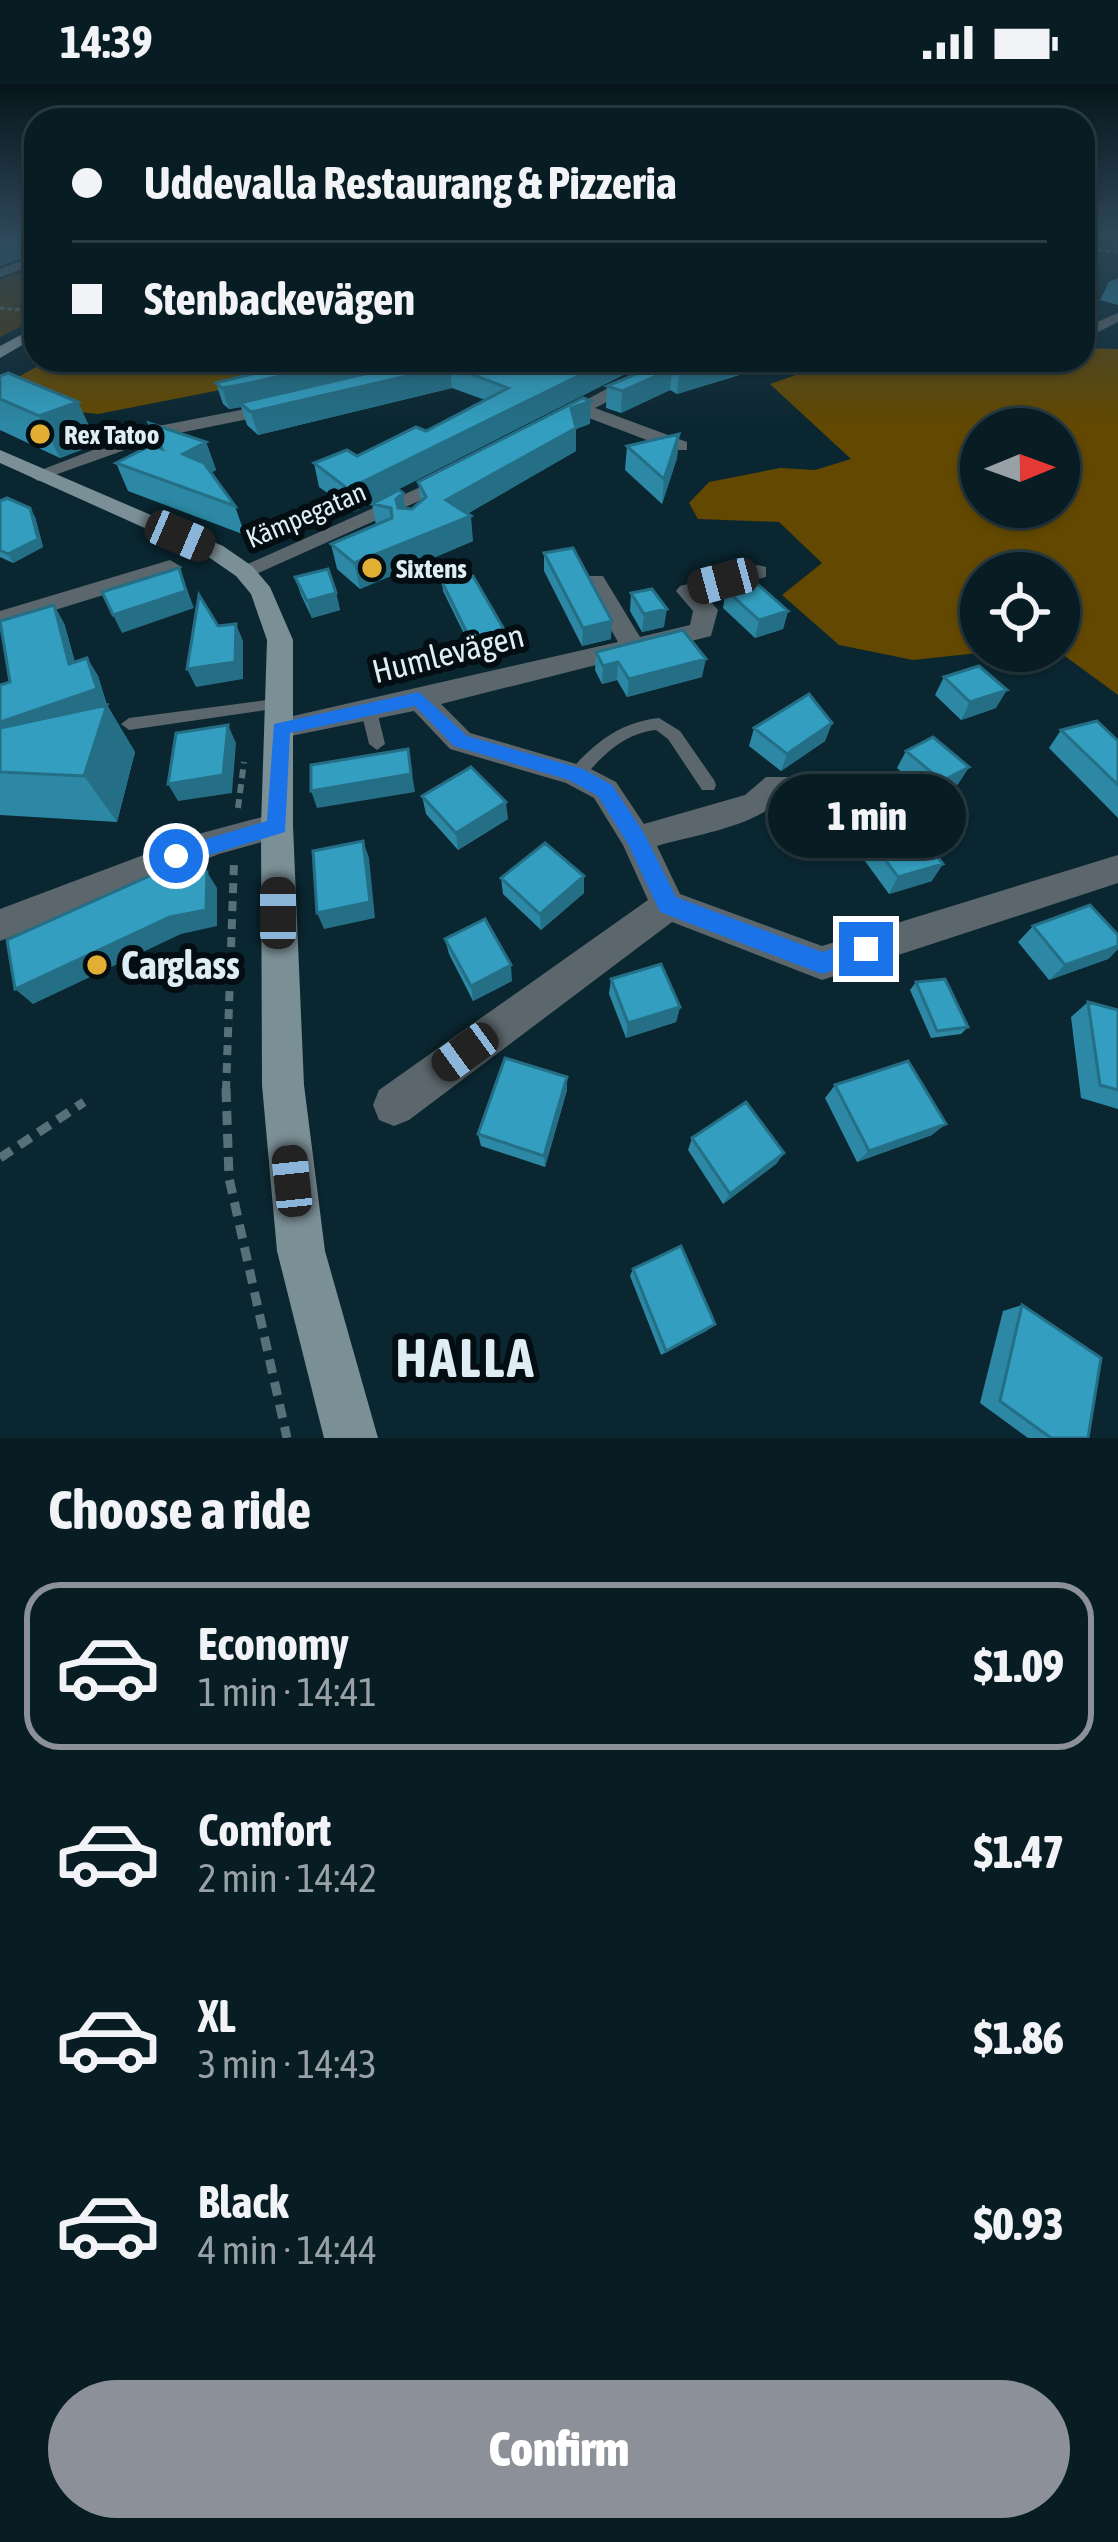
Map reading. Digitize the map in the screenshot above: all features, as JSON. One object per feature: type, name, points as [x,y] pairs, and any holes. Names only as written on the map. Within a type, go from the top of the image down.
[{"type":"street","points":[[544,429],[649,372]]},
{"type":"street","points":[[38,475],[159,431],[295,404]]},
{"type":"street","points":[[580,409],[680,446]]},
{"type":"street","points":[[0,456],[215,551],[244,571],[272,610],[280,640],[271,713],[283,1085],[301,1251],[350,1438]]},
{"type":"street","name":"Kämpegatan","points":[[244,571],[411,508],[472,469]]},
{"type":"street","points":[[0,619],[170,567]]},
{"type":"street","name":"Humlevägen","points":[[271,713],[369,711],[702,630],[706,610],[688,591],[758,572]]},
{"type":"street","points":[[595,581],[632,645]]},
{"type":"street","points":[[419,699],[460,741],[576,775],[605,790],[637,839],[668,904],[822,963],[1118,869]]},
{"type":"street","points":[[637,839],[755,804],[777,784]]},
{"type":"street","points":[[0,925],[234,836],[277,826]]},
{"type":"street","points":[[394,1105],[668,904]]},
{"type":"lane","points":[[369,711],[377,744]]},
{"type":"lane","points":[[129,724],[271,713]]},
{"type":"lane","points":[[576,775],[592,754],[621,734],[659,724],[674,735],[708,785]]},
{"type":"path","points":[[271,713],[234,836],[225,1061],[229,1178],[287,1438]]},
{"type":"path","points":[[0,1158],[84,1102]]},
{"type":"shaded area","points":[[0,297],[24,297],[24,325],[0,337]]},
{"type":"shaded area","points":[[1095,348],[1118,349],[1118,695],[1080,667],[1080,552],[960,552],[960,655],[913,660],[839,645],[782,595],[822,563],[779,522],[698,519],[689,503],[709,482],[780,468],[815,470],[851,459],[770,384],[804,372],[1095,372]]},
{"type":"shaded area","points":[[27,372],[312,372],[98,414],[33,407],[9,382]]},
{"type":"building","points":[[260,372],[298,372],[222,388],[216,383]]},
{"type":"building","points":[[373,372],[424,372],[251,412],[240,403]]},
{"type":"building","points":[[466,372],[587,372],[348,489],[314,463],[347,450],[357,456],[416,427],[426,431],[508,388]]},
{"type":"building","points":[[641,372],[665,372],[622,391],[607,386]]},
{"type":"building","points":[[8,373],[78,402],[39,416],[0,399],[0,376]]},
{"type":"building","points":[[583,398],[591,401],[571,408],[576,428],[446,500],[471,516],[354,563],[331,544],[392,518],[391,508],[372,504],[399,490],[403,493],[396,499],[398,508],[412,509],[426,497],[418,482]]},
{"type":"building","points":[[149,423],[206,442],[183,454],[204,463],[235,506],[116,463],[152,445],[162,449]]},
{"type":"building","points":[[679,434],[664,479],[627,446]]},
{"type":"building","points":[[7,498],[30,508],[38,539],[8,554],[0,550],[0,501]]},
{"type":"building","points":[[573,548],[612,621],[583,628],[544,553]]},
{"type":"building","points":[[179,568],[186,591],[113,615],[102,592]]},
{"type":"building","points":[[328,569],[336,593],[307,601],[295,577]]},
{"type":"building","points":[[473,576],[506,633],[470,639],[442,582]]},
{"type":"building","points":[[754,581],[788,611],[759,620],[726,590]]},
{"type":"building","points":[[652,589],[667,609],[644,614],[631,593]]},
{"type":"building","points":[[199,595],[218,626],[236,624],[235,662],[187,669]]},
{"type":"building","points":[[54,605],[69,664],[87,658],[97,689],[0,722],[0,685],[10,682],[0,621]]},
{"type":"building","points":[[683,630],[706,659],[629,679],[618,662],[603,666],[596,652]]},
{"type":"building","points":[[986,672],[1007,690],[970,702],[944,677]]},
{"type":"building","points":[[809,694],[832,723],[787,754],[754,728]]},
{"type":"building","points":[[107,705],[84,776],[0,772],[0,728]]},
{"type":"building","points":[[1097,721],[1118,741],[1118,785],[1061,730]]},
{"type":"building","points":[[228,725],[223,775],[168,784],[176,733]]},
{"type":"building","points":[[933,737],[969,767],[942,781],[906,751]]},
{"type":"building","points":[[408,749],[411,774],[311,791],[311,765]]},
{"type":"building","points":[[471,767],[506,802],[456,833],[422,796]]},
{"type":"building","points":[[897,806],[943,864],[898,877],[854,818]]},
{"type":"building","points":[[363,841],[370,902],[317,913],[313,851]]},
{"type":"building","points":[[545,843],[584,876],[540,914],[501,878]]},
{"type":"building","points":[[183,861],[207,872],[206,910],[170,917],[15,989],[7,940]]},
{"type":"building","points":[[1090,905],[1118,935],[1118,946],[1065,965],[1033,926]]},
{"type":"building","points":[[485,919],[511,965],[471,986],[445,939]]},
{"type":"building","points":[[661,964],[680,1007],[628,1023],[611,979]]},
{"type":"building","points":[[945,979],[968,1027],[937,1031],[916,982]]},
{"type":"building","points":[[1088,1002],[1118,1010],[1118,1090],[1100,1085]]},
{"type":"building","points":[[505,1058],[567,1077],[544,1156],[478,1134]]},
{"type":"building","points":[[908,1061],[946,1124],[869,1151],[835,1085]]},
{"type":"building","points":[[746,1102],[784,1153],[730,1194],[692,1138]]},
{"type":"building","points":[[681,1246],[715,1324],[666,1351],[633,1269]]},
{"type":"building","points":[[1022,1305],[1101,1358],[1088,1438],[1051,1438],[1000,1401]]},
{"type":"place","name":"Rex Tatoo","points":[[40,434]]},
{"type":"place","name":"Sixtens","points":[[372,568]]},
{"type":"place","name":"Carglass","points":[[97,965]]},
{"type":"district","name":"HALLA","points":[[466,1357]]},
{"type":"route","points":[[176,856],[277,826],[280,728],[419,699],[460,741],[576,775],[605,790],[637,839],[668,904],[822,963],[866,949]]}]
